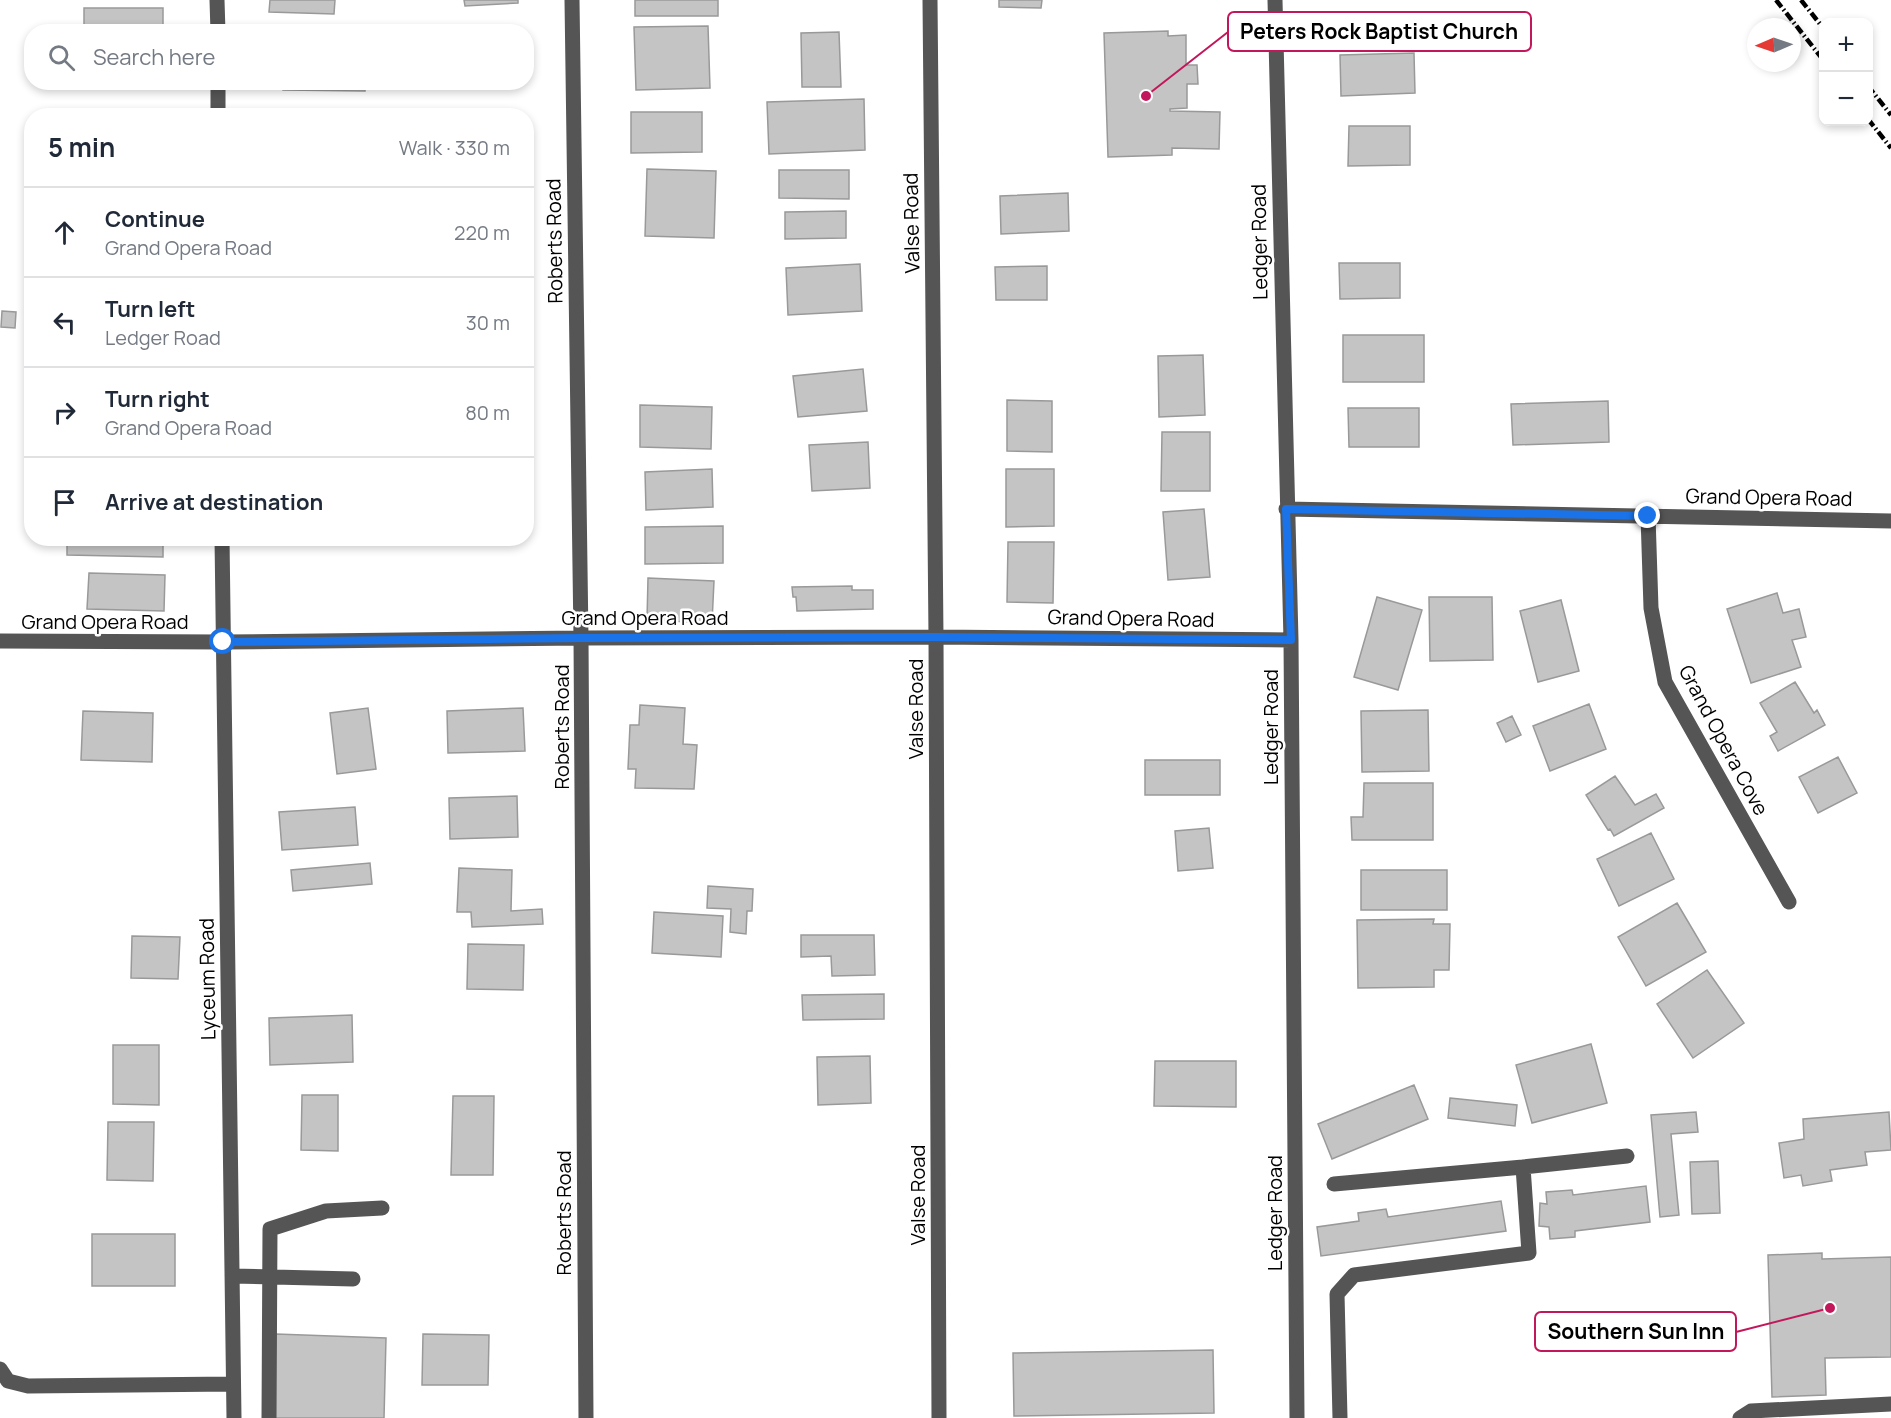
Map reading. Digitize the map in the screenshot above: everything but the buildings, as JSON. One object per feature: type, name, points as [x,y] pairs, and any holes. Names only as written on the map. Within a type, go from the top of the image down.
[{"type":"street","points":[[217,0],[218,24]]},
{"type":"street","name":"Roberts Road","points":[[572,0],[582,638],[585,1418]]},
{"type":"street","name":"Valse Road","points":[[930,0],[936,637],[939,1418]]},
{"type":"street","name":"Ledger Road","points":[[1275,0],[1291,640],[1297,1418]]},
{"type":"street","points":[[218,90],[218,108]]},
{"type":"street","name":"Grand Opera Road","points":[[1286,509],[1891,521]]},
{"type":"street","name":"Grand Opera Cove","points":[[1648,516],[1651,608],[1665,682],[1789,902]]},
{"type":"street","name":"Lyceum Road","points":[[222,546],[234,1418]]},
{"type":"street","name":"Grand Opera Road","points":[[0,641],[223,642],[936,637],[1291,640]]},
{"type":"street","points":[[1334,1184],[1627,1156]]},
{"type":"street","points":[[1340,1418],[1337,1294],[1354,1275],[1529,1253],[1523,1167]]},
{"type":"street","points":[[269,1418],[270,1229],[326,1211],[382,1208]]},
{"type":"street","points":[[232,1276],[353,1279]]},
{"type":"street","points":[[0,1369],[8,1381],[28,1386],[233,1384]]},
{"type":"street","points":[[1740,1418],[1751,1411],[1891,1404]]},
{"type":"railway","points":[[1776,0],[1819,55]]},
{"type":"railway","points":[[1801,0],[1819,23]]},
{"type":"railway","points":[[1873,92],[1891,115]]},
{"type":"railway","points":[[1873,125],[1891,148]]},
{"type":"place","name":"Peters Rock Baptist Church","points":[[1146,96]]},
{"type":"place","name":"Southern Sun Inn","points":[[1830,1308]]},
{"type":"route","points":[[223,642],[936,637],[1291,640],[1286,509],[1648,516]]}]
